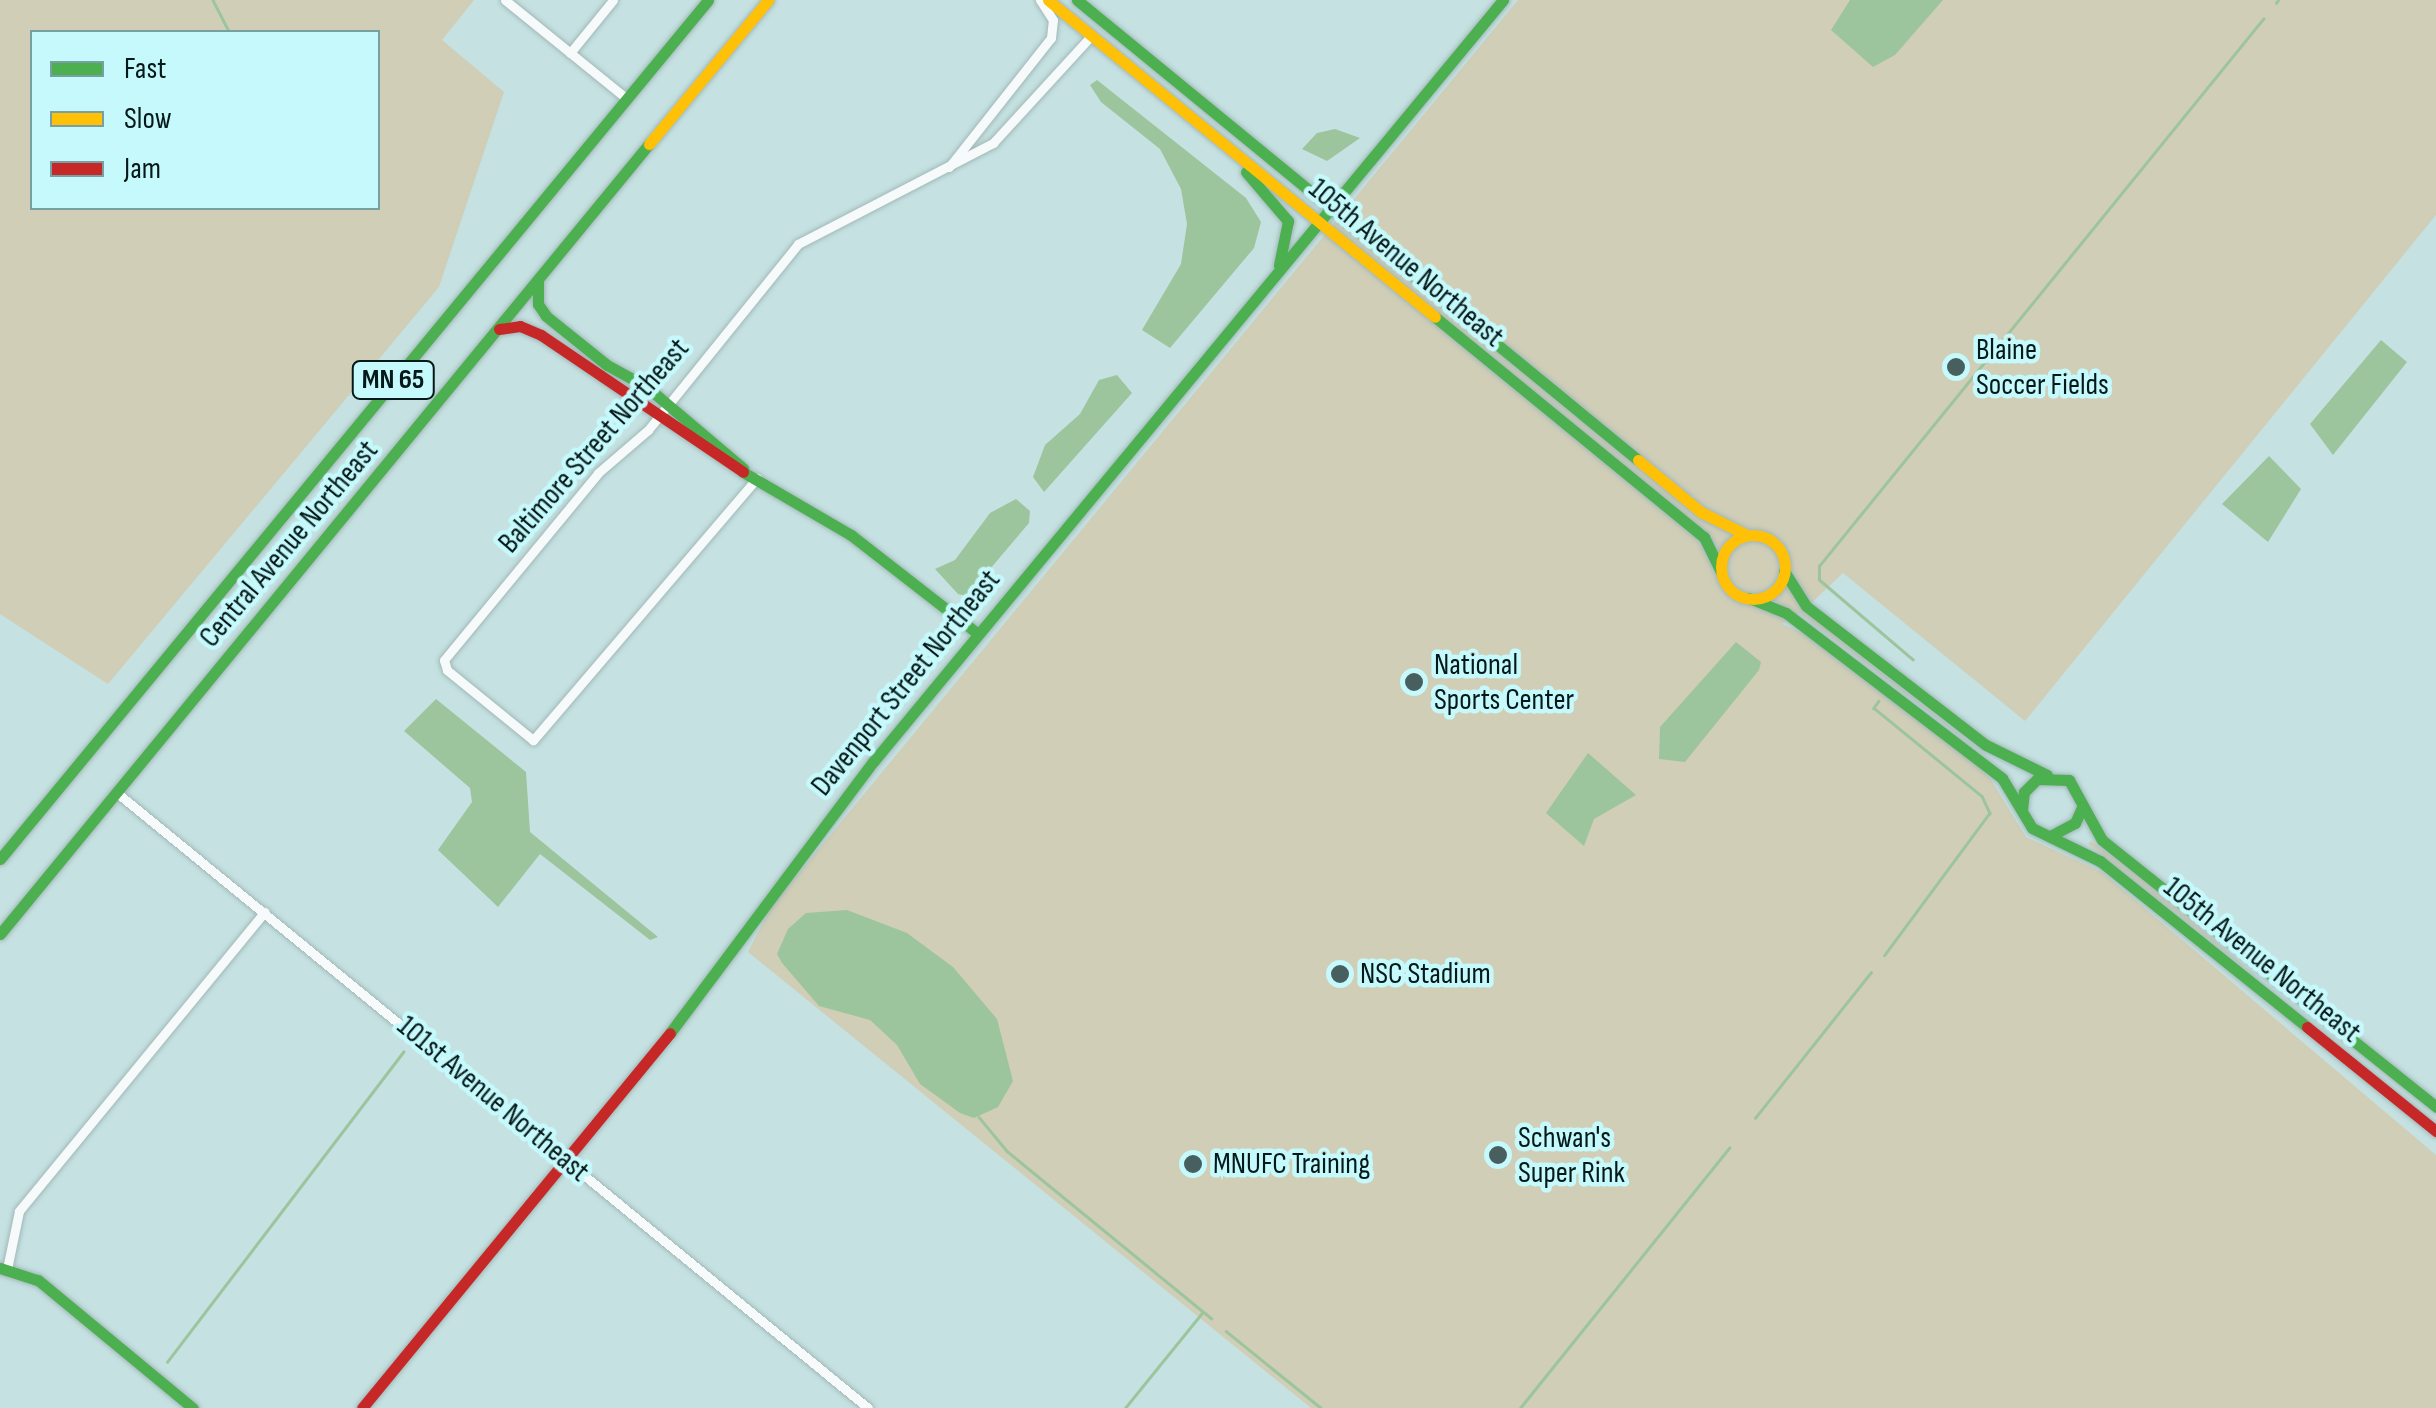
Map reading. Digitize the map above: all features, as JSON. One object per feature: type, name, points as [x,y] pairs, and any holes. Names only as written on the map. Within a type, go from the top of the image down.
[{"type":"main road","name":"Central Avenue Northeast","points":[[0,859],[708,0]]},
{"type":"main road","name":"Central Avenue Northeast","points":[[0,934],[768,0]]},
{"type":"main road","name":"105th Avenue Northeast","points":[[1048,0],[1704,536],[1730,589],[1786,613],[1992,770],[2032,828],[2100,861],[2436,1132]]},
{"type":"main road","name":"Davenport Street Northeast","points":[[362,1408],[678,1023],[788,869],[978,634],[1503,0]]},
{"type":"main road","name":"105th Avenue Northeast","points":[[1085,3],[1701,512],[1779,548],[1784,570],[1806,606],[1986,745],[2047,775],[2069,780],[2102,840],[2436,1107]]},
{"type":"main road","points":[[1204,129],[1288,221],[1288,242],[1270,282]]},
{"type":"main road","points":[[538,281],[538,304],[546,316],[669,404],[751,475]]},
{"type":"main road","points":[[499,329],[520,326],[541,335],[658,418],[851,535],[978,634]]},
{"type":"main road","points":[[1721,572],[1730,544],[1747,535]]},
{"type":"main road","points":[[1749,598],[1776,589],[1784,570]]},
{"type":"main road","points":[[2022,810],[2024,792],[2047,775]]},
{"type":"main road","points":[[2052,835],[2069,830],[2082,806]]},
{"type":"main road","points":[[4,1268],[38,1280],[193,1408]]},
{"type":"street","points":[[506,0],[626,98]]},
{"type":"street","name":"Baltimore Street Northeast","points":[[944,173],[1052,38],[1052,20],[1040,0]]},
{"type":"street","points":[[570,53],[610,1]]},
{"type":"street","name":"Baltimore Street Northeast","points":[[751,475],[533,740],[447,670],[444,660],[598,474],[658,418],[798,244],[944,173],[993,144],[1091,36]]},
{"type":"street","name":"101st Avenue Northeast","points":[[116,792],[868,1408]]},
{"type":"street","points":[[4,1268],[20,1211],[265,912]]},
{"type":"shaded area","points":[[0,0],[474,0],[442,40],[504,92],[439,287],[108,684],[0,614]]},
{"type":"shaded area","name":"National Sports Center","points":[[1518,0],[2436,0],[2436,215],[2025,721],[1843,573],[1803,611],[2001,767],[1799,613],[1782,624],[1827,644],[1957,746],[1990,778],[2026,837],[2102,872],[2436,1155],[2436,1408],[1311,1408],[748,952],[771,907]]},
{"type":"shaded area","points":[[1850,0],[1943,0],[1895,55],[1873,67],[1831,30]]},
{"type":"shaded area","points":[[1097,80],[1246,198],[1261,222],[1254,248],[1170,348],[1142,330],[1181,264],[1187,224],[1181,189],[1160,149],[1101,102],[1090,85]]},
{"type":"shaded area","points":[[1335,129],[1360,138],[1327,161],[1302,149],[1317,133]]},
{"type":"shaded area","points":[[2381,340],[2407,362],[2333,455],[2310,424]]},
{"type":"shaded area","points":[[1117,375],[1132,393],[1044,492],[1033,477],[1045,445],[1080,414],[1099,380]]},
{"type":"shaded area","points":[[2269,456],[2301,489],[2268,542],[2222,504]]},
{"type":"shaded area","points":[[1016,499],[1030,511],[1029,523],[967,596],[958,594],[935,569],[955,560],[990,513]]},
{"type":"shaded area","points":[[1736,642],[1761,662],[1759,670],[1685,762],[1659,759],[1660,727]]},
{"type":"shaded area","points":[[436,699],[526,772],[530,832],[658,937],[650,940],[540,854],[498,907],[438,850],[472,802],[470,788],[404,731]]},
{"type":"shaded area","points":[[1588,753],[1636,795],[1594,819],[1584,846],[1546,813]]},
{"type":"shaded area","points":[[2091,841],[2161,893],[2263,982],[2088,844]]},
{"type":"shaded area","points":[[847,910],[907,933],[953,967],[997,1019],[1013,1081],[998,1107],[974,1118],[960,1113],[920,1084],[897,1045],[870,1020],[819,1006],[782,963],[777,954],[788,929],[806,913]]},
{"type":"waterway","points":[[213,0],[228,30]]},
{"type":"waterway","points":[[1913,660],[1819,580],[1819,566],[2263,19]]},
{"type":"waterway","points":[[1879,701],[1874,708],[1982,796],[1990,813],[1885,955]]},
{"type":"waterway","points":[[1755,1118],[1871,972]]},
{"type":"waterway","points":[[167,1362],[403,1052]]},
{"type":"waterway","points":[[979,1117],[1007,1151],[1211,1318]]},
{"type":"waterway","points":[[1520,1408],[1729,1148]]},
{"type":"waterway","points":[[1125,1408],[1202,1313]]},
{"type":"waterway","points":[[1226,1331],[1321,1408]]},
{"type":"traffic: fast","points":[[0,859],[708,0]]},
{"type":"traffic: fast","points":[[1077,0],[1638,460]]},
{"type":"traffic: fast","points":[[670,1033],[873,762],[1503,0]]},
{"type":"traffic: fast","points":[[0,934],[649,144]]},
{"type":"traffic: fast","points":[[1246,172],[1288,221],[1279,265]]},
{"type":"traffic: fast","points":[[538,281],[538,304],[546,316],[607,365],[647,387],[743,468]]},
{"type":"traffic: fast","points":[[1435,317],[1704,537],[1721,572]]},
{"type":"traffic: fast","points":[[743,472],[851,535],[978,634]]},
{"type":"traffic: fast","points":[[1784,571],[1806,606],[1986,745],[2047,775]]},
{"type":"traffic: fast","points":[[1749,598],[1786,613],[2002,778],[2032,828],[2100,861],[2307,1027]]},
{"type":"traffic: fast","points":[[2022,810],[2024,792],[2037,779],[2069,780],[2102,840],[2436,1107]]},
{"type":"traffic: fast","points":[[2052,835],[2075,823],[2082,807]]},
{"type":"traffic: fast","points":[[0,1268],[38,1280],[193,1408]]},
{"type":"traffic: slow","points":[[649,144],[768,0]]},
{"type":"traffic: slow","points":[[1048,0],[1435,317]]},
{"type":"traffic: slow","points":[[1638,460],[1701,512],[1747,535]]},
{"type":"traffic: slow","points":[[1753,535],[1775,545],[1785,567],[1775,589],[1753,599],[1731,589],[1721,567],[1731,545],[1753,535]]},
{"type":"traffic: jam","points":[[499,329],[520,326],[541,335],[743,472]]},
{"type":"traffic: jam","points":[[2307,1027],[2436,1131]]},
{"type":"traffic: jam","points":[[362,1408],[670,1033]]},
{"type":"place","name":"Blaine Soccer Fields","points":[[1956,367]]},
{"type":"place","name":"National Sports Center","points":[[1414,682]]},
{"type":"place","name":"NSC Stadium","points":[[1340,974]]},
{"type":"place","name":"Schwan's Super Rink","points":[[1498,1155]]},
{"type":"place","name":"MNUFC Training","points":[[1193,1164]]}]
